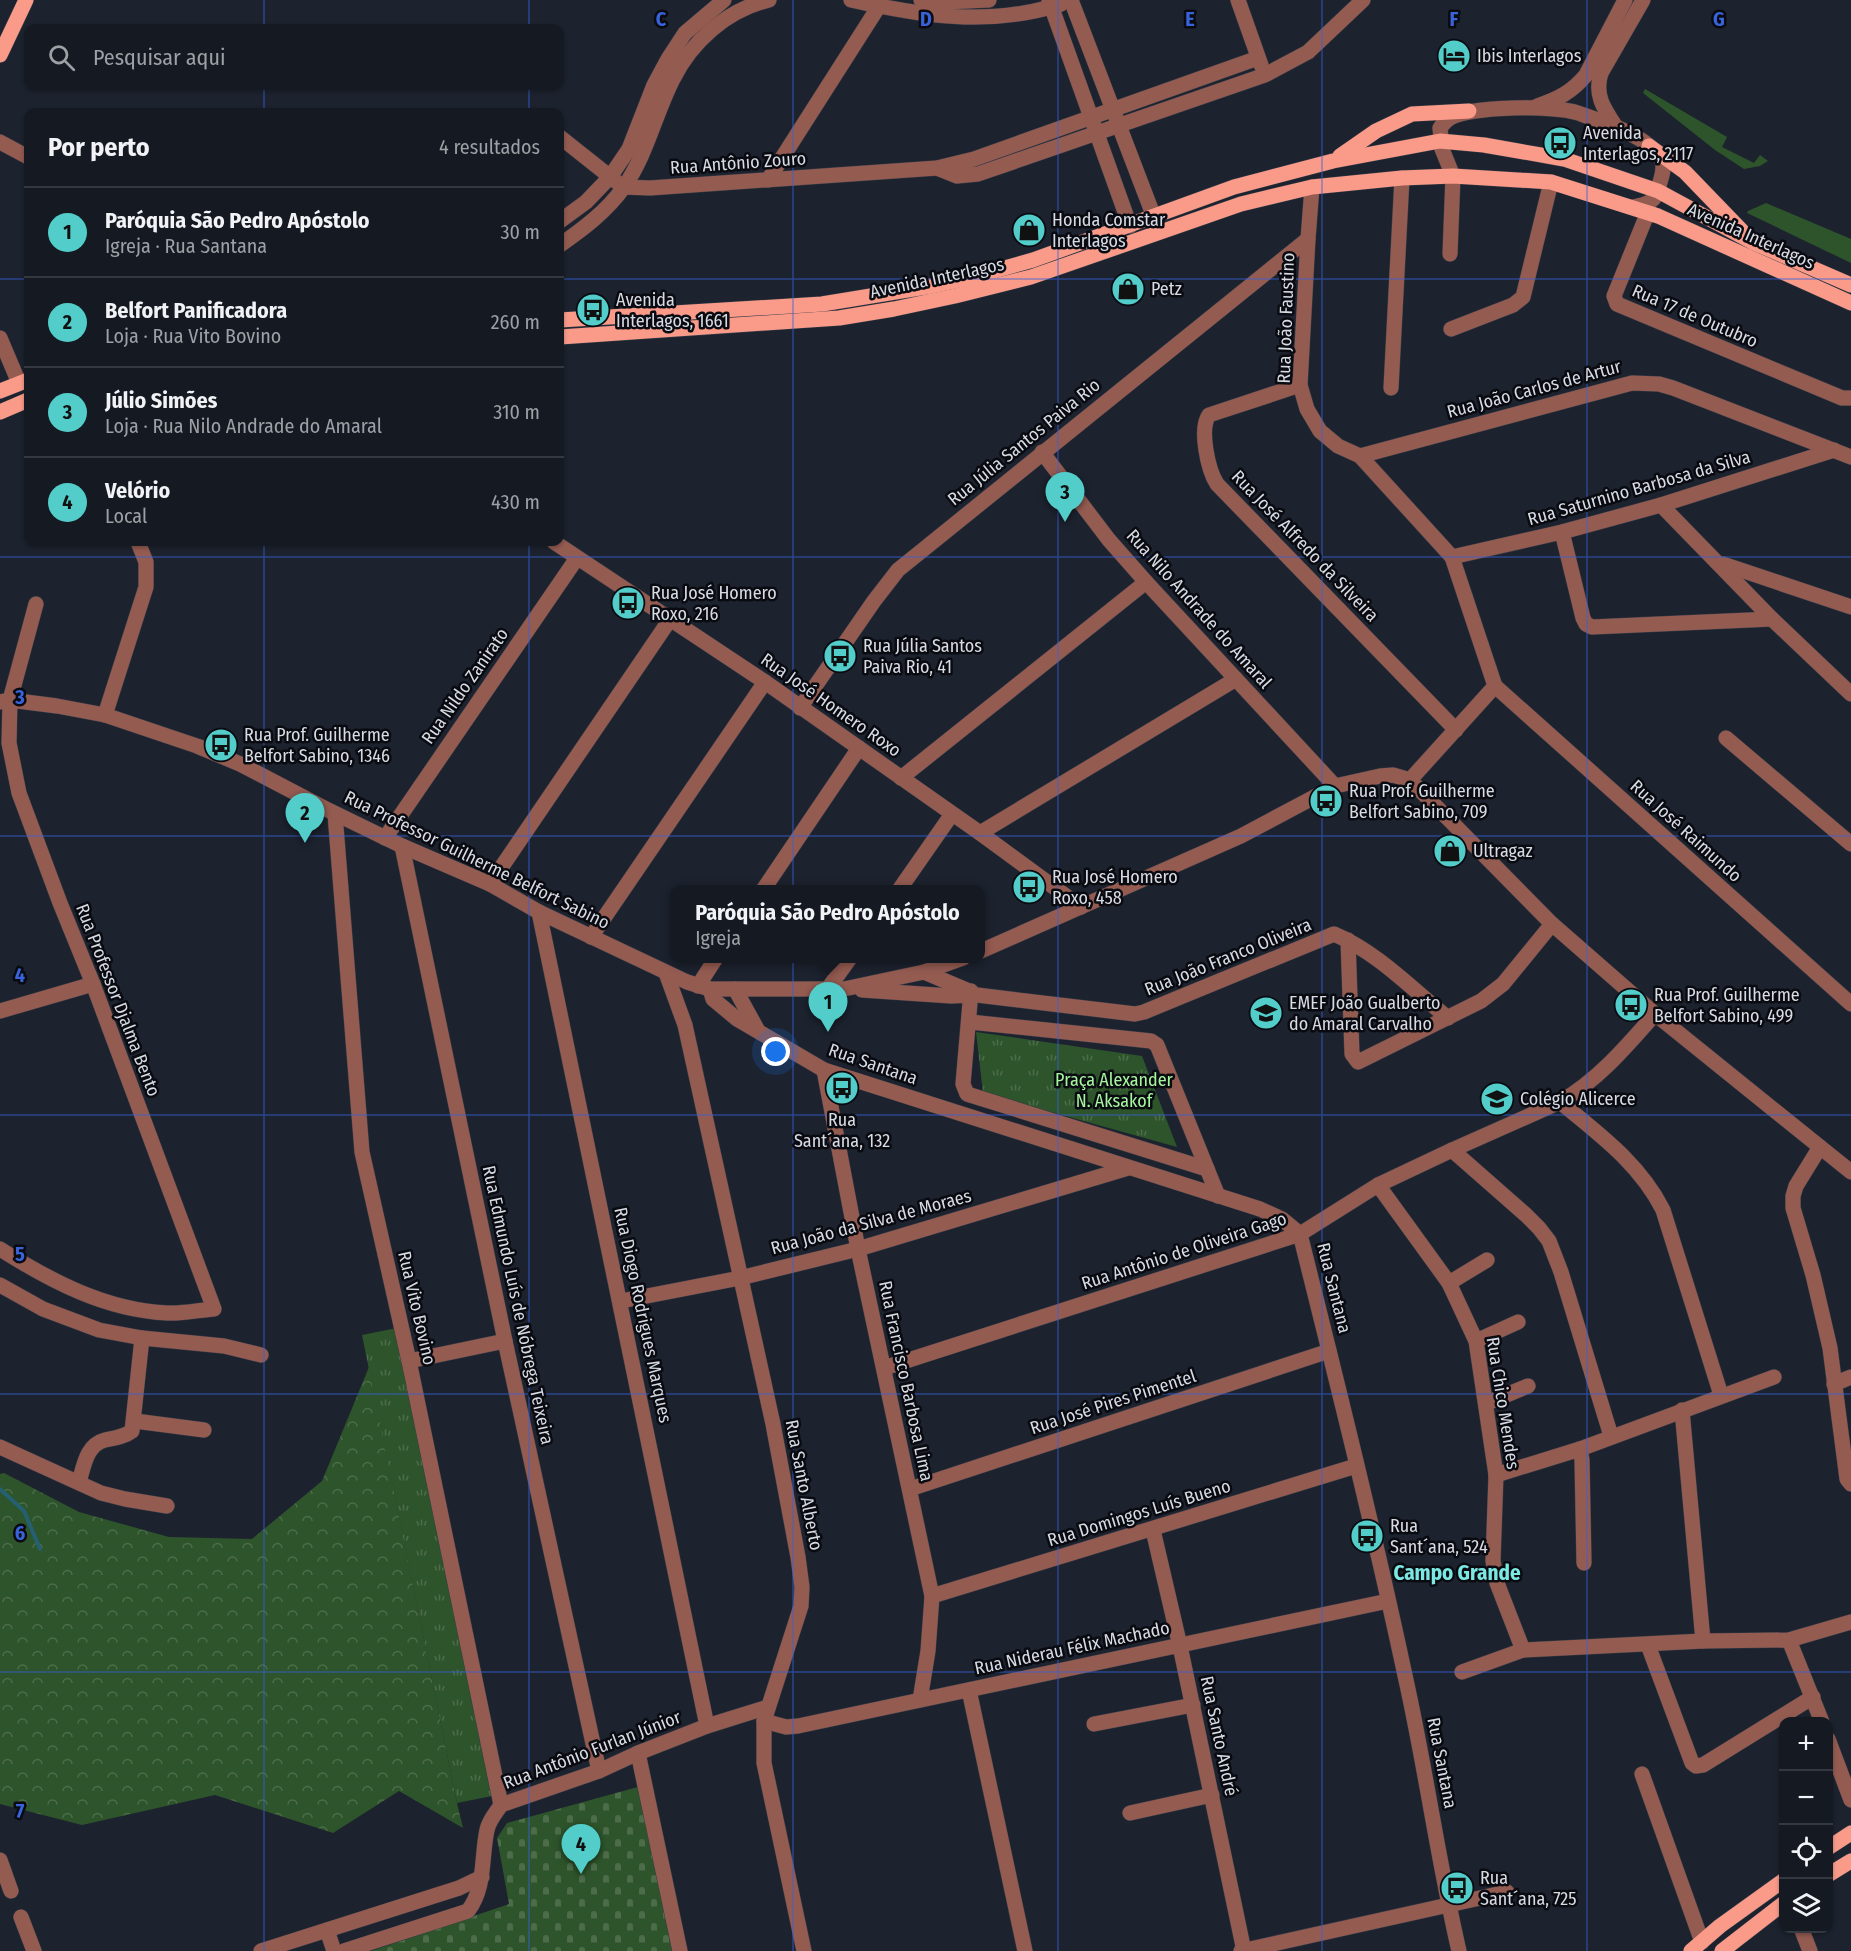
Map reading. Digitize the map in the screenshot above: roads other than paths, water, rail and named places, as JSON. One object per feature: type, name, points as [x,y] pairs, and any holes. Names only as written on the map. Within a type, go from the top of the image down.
[{"type":"main road","points":[[0,55],[26,0]]},
{"type":"main road","points":[[1334,161],[1376,131],[1412,114],[1469,111]]},
{"type":"main road","name":"Avenida Interlagos","points":[[564,320],[822,304],[969,278],[1033,260],[1234,187],[1334,161],[1440,141],[1484,145],[1564,159],[1658,191],[1752,242],[1851,285]]},
{"type":"main road","points":[[1649,146],[1685,172],[1752,242]]},
{"type":"main road","name":"Avenida Interlagos","points":[[564,337],[839,318],[894,309],[1031,277],[1241,204],[1312,187],[1402,178],[1453,176],[1551,182],[1640,209],[1851,303]]},
{"type":"main road","points":[[0,391],[24,381]]},
{"type":"main road","points":[[0,412],[24,402]]},
{"type":"main road","points":[[1833,1845],[1851,1833]]},
{"type":"main road","points":[[1833,1872],[1851,1861]]},
{"type":"main road","points":[[1696,1946],[1779,1884]]},
{"type":"main road","points":[[1722,1951],[1779,1907]]},
{"type":"street","points":[[564,242],[598,215],[624,187],[643,151],[673,79],[706,33],[727,17],[756,3],[769,0]]},
{"type":"street","points":[[851,0],[879,3],[921,15],[946,18],[1020,14],[1050,4],[1072,0],[1154,217]]},
{"type":"street","points":[[921,0],[946,2],[989,0]]},
{"type":"street","points":[[1238,0],[1265,75]]},
{"type":"street","name":"Rua Antônio Zouro","points":[[937,168],[957,176],[972,176],[1265,75],[1308,52],[1363,0]]},
{"type":"street","points":[[1533,108],[1563,97],[1586,75],[1625,0]]},
{"type":"street","points":[[1616,127],[1599,101],[1598,81],[1642,0]]},
{"type":"street","points":[[564,218],[586,202],[610,177],[629,148],[654,85],[668,59],[685,33],[721,1]]},
{"type":"street","points":[[768,180],[879,3]]},
{"type":"street","points":[[1050,4],[1130,226]]},
{"type":"street","name":"Rua Antônio Zouro","points":[[624,187],[650,188],[937,168],[974,159],[1258,58]]},
{"type":"street","points":[[1449,254],[1453,176],[1440,141],[1440,128],[1451,117],[1469,111],[1533,108],[1576,112],[1616,127],[1649,146],[1663,163],[1658,191],[1651,203],[1640,209]]},
{"type":"street","points":[[564,140],[624,187]]},
{"type":"street","points":[[0,142],[24,155]]},
{"type":"street","points":[[1391,388],[1402,178]]},
{"type":"street","points":[[1451,329],[1513,304],[1523,297],[1551,182]]},
{"type":"street","name":"Rua João Faustino","points":[[1312,187],[1300,385],[1307,408],[1320,431],[1338,446],[1360,456],[1452,557],[1495,686]]},
{"type":"street","name":"Rua 17 de Outubro","points":[[1640,209],[1614,296],[1617,304],[1842,398],[1851,398]]},
{"type":"street","name":"Rua Júlia Santos Paiva Rio","points":[[800,708],[898,570],[1308,239]]},
{"type":"street","points":[[0,338],[24,381]]},
{"type":"street","name":"Rua João Carlos de Artur","points":[[1360,456],[1632,383],[1645,382],[1673,388],[1851,457]]},
{"type":"street","name":"Rua José Alfredo da Silveira","points":[[1300,385],[1209,415],[1206,419],[1206,444],[1211,475],[1217,484],[1456,730]]},
{"type":"street","name":"Rua Saturnino Barbosa da Silva","points":[[1452,557],[1562,532],[1661,505],[1834,450]]},
{"type":"street","name":"Rua Nilo Andrade do Amaral","points":[[1042,452],[1110,540],[1146,582],[1335,786]]},
{"type":"street","points":[[1661,505],[1772,619],[1851,694]]},
{"type":"street","points":[[1562,532],[1582,618],[1592,627],[1772,619]]},
{"type":"street","points":[[105,716],[146,587],[146,562],[140,546]]},
{"type":"street","name":"Rua José Homero Roxo","points":[[560,546],[765,682],[980,833],[1080,908]]},
{"type":"street","name":"Rua Nildo Zanirato","points":[[385,838],[577,558]]},
{"type":"street","points":[[1720,564],[1851,607]]},
{"type":"street","points":[[901,778],[1146,582]]},
{"type":"street","name":"Rua Professor Djalma Bento","points":[[0,1249],[65,1287],[98,1300],[168,1313],[214,1309],[19,793],[9,743],[5,701],[36,604]]},
{"type":"street","points":[[490,884],[671,618]]},
{"type":"street","points":[[980,833],[1236,679]]},
{"type":"street","points":[[591,937],[765,682]]},
{"type":"street","points":[[1410,780],[1495,686]]},
{"type":"street","name":"Rua José Raimundo","points":[[1495,686],[1851,1005]]},
{"type":"street","name":"Rua Professor Guilherme Belfort Sabino","points":[[5,701],[57,706],[105,716],[240,764],[335,814],[490,884],[539,912],[666,973],[698,985]]},
{"type":"street","points":[[1726,738],[1851,844]]},
{"type":"street","points":[[766,885],[859,748]]},
{"type":"street","points":[[985,949],[1241,836],[1335,786],[1394,775],[1410,780],[1552,924],[1654,1014],[1851,1172]]},
{"type":"street","name":"Rua Vito Bovino","points":[[335,814],[362,1152],[409,1361],[501,1805]]},
{"type":"street","points":[[902,885],[952,814]]},
{"type":"street","name":"Rua Edmundo Luís de Nóbrega Teixeira","points":[[402,846],[505,1341],[599,1771]]},
{"type":"street","name":"Rua Diogo Rodrigues Marques","points":[[539,912],[707,1726]]},
{"type":"street","points":[[1348,940],[1352,1054],[1356,1061],[1360,1061],[1481,1001],[1503,984],[1552,924]]},
{"type":"street","name":"Rua João Franco Oliveira","points":[[844,989],[973,994],[1126,1014],[1143,1012],[1334,934],[1348,940]]},
{"type":"street","points":[[1348,940],[1372,956],[1448,1018]]},
{"type":"street","points":[[713,963],[698,985],[735,989],[827,990],[844,989],[924,972],[949,963]]},
{"type":"street","points":[[827,990],[846,963]]},
{"type":"street","name":"Rua João Franco Oliveira","points":[[924,972],[973,994]]},
{"type":"street","name":"Rua Santo Alberto","points":[[666,973],[685,1025],[775,1435],[798,1557],[802,1587],[801,1606],[766,1714],[764,1763],[804,1951]]},
{"type":"street","points":[[0,1011],[93,984]]},
{"type":"street","name":"Rua Santo Alberto","points":[[685,1025],[687,1006],[698,985]]},
{"type":"street","name":"Rua Santana","points":[[698,985],[737,1019],[824,1070],[1271,1213],[1300,1234],[1406,1681],[1459,1951]]},
{"type":"street","points":[[735,989],[758,1032]]},
{"type":"street","points":[[973,994],[963,1084],[967,1094],[1207,1169]]},
{"type":"street","name":"Rua Antônio de Oliveira Gago","points":[[884,1368],[1300,1234],[1378,1185],[1560,1102],[1582,1088],[1604,1068],[1654,1014]]},
{"type":"street","points":[[969,1022],[1151,1041],[1159,1048],[1218,1196]]},
{"type":"street","name":"Rua Francisco Barbosa Lima","points":[[824,1070],[858,1249],[932,1596],[928,1651],[920,1700]]},
{"type":"street","points":[[1560,1102],[1634,1166],[1655,1194],[1663,1210],[1721,1395]]},
{"type":"street","points":[[1820,1147],[1797,1186],[1793,1196],[1793,1208],[1830,1348],[1847,1479],[1851,1484]]},
{"type":"street","points":[[1452,1150],[1526,1215],[1549,1241],[1561,1272],[1611,1437]]},
{"type":"street","name":"Rua João da Silva de Moraes","points":[[621,1301],[740,1278],[858,1249],[1128,1168]]},
{"type":"street","name":"Rua Chico Mendes","points":[[1378,1185],[1449,1283],[1476,1341],[1496,1475],[1493,1560],[1497,1583],[1523,1650]]},
{"type":"street","points":[[1449,1283],[1487,1260]]},
{"type":"street","points":[[0,1285],[43,1309],[99,1330],[142,1338],[224,1346],[261,1355]]},
{"type":"street","points":[[1476,1341],[1518,1322]]},
{"type":"street","points":[[79,1482],[91,1447],[101,1441],[125,1436],[132,1431],[135,1421],[142,1338]]},
{"type":"street","points":[[409,1361],[505,1341]]},
{"type":"street","name":"Rua José Pires Pimentel","points":[[909,1489],[1329,1351]]},
{"type":"street","points":[[1496,1475],[1580,1449],[1774,1377]]},
{"type":"street","points":[[1834,1384],[1851,1377]]},
{"type":"street","points":[[1487,1403],[1528,1386]]},
{"type":"street","points":[[1682,1410],[1703,1641]]},
{"type":"street","points":[[135,1421],[204,1430]]},
{"type":"street","points":[[0,1448],[101,1493],[125,1500],[167,1506]]},
{"type":"street","points":[[1580,1449],[1584,1563]]},
{"type":"street","name":"Rua Domingos Luís Bueno","points":[[932,1596],[1356,1466]]},
{"type":"street","name":"Rua Santo André","points":[[1153,1530],[1193,1705],[1243,1951]]},
{"type":"street","name":"Rua Niderau Félix Machado","points":[[766,1714],[786,1727],[798,1726],[1388,1601]]},
{"type":"street","points":[[1462,1672],[1523,1650],[1703,1641],[1789,1640],[1851,1622]]},
{"type":"street","points":[[1789,1640],[1820,1717]]},
{"type":"street","points":[[1648,1645],[1692,1763],[1696,1766],[1703,1765],[1813,1697]]},
{"type":"street","points":[[969,1690],[1025,1951]]},
{"type":"street","points":[[1094,1724],[1193,1705]]},
{"type":"street","name":"Rua Antônio Furlan Júnior","points":[[344,1951],[468,1911],[474,1904],[482,1877],[488,1829],[501,1805],[599,1771],[707,1726],[766,1714]]},
{"type":"street","points":[[1833,1752],[1851,1800]]},
{"type":"street","points":[[638,1753],[680,1951]]},
{"type":"street","points":[[1642,1774],[1696,1946]]},
{"type":"street","points":[[1130,1813],[1212,1795]]},
{"type":"street","points":[[0,1860],[11,1891]]},
{"type":"street","points":[[261,1951],[459,1887],[482,1877]]},
{"type":"street","points":[[1243,1951],[1507,1892]]},
{"type":"street","points":[[21,1917],[34,1951]]},
{"type":"street","points":[[327,1930],[334,1951]]},
{"type":"street","points":[[1803,1933],[1810,1951]]},
{"type":"waterway","points":[[0,1489],[24,1511],[40,1549]]},
{"type":"place","name":"Ibis Interlagos","points":[[1454,56]]},
{"type":"place","name":"Avenida Interlagos, 2117","points":[[1560,143]]},
{"type":"place","name":"Honda Comstar Interlagos","points":[[1029,230]]},
{"type":"place","name":"Petz","points":[[1128,289]]},
{"type":"place","name":"Avenida Interlagos, 1661","points":[[593,310]]},
{"type":"place","name":"Júlio Simões","points":[[1065,522]]},
{"type":"place","name":"Rua José Homero Roxo, 216","points":[[628,603]]},
{"type":"place","name":"Rua Júlia Santos Paiva Rio, 41","points":[[840,656]]},
{"type":"place","name":"Rua Prof. Guilherme Belfort Sabino, 1346","points":[[221,745]]},
{"type":"place","name":"Rua Prof. Guilherme Belfort Sabino, 709","points":[[1326,801]]},
{"type":"place","name":"Belfort Panificadora","points":[[305,843]]},
{"type":"place","name":"Ultragaz","points":[[1450,851]]},
{"type":"place","name":"Rua José Homero Roxo, 458","points":[[1029,887]]},
{"type":"place","name":"Rua Prof. Guilherme Belfort Sabino, 499","points":[[1631,1005]]},
{"type":"place","name":"EMEF João Gualberto do Amaral Carvalho","points":[[1266,1013]]},
{"type":"place","name":"Paróquia São Pedro Apóstolo","points":[[828,1032]]},
{"type":"place","name":"Rua Sant´ana, 132","points":[[842,1088]]},
{"type":"place","name":"Colégio Alicerce","points":[[1497,1099]]},
{"type":"place","name":"Rua Sant´ana, 524","points":[[1367,1536]]},
{"type":"place","name":"Velório","points":[[581,1874]]},
{"type":"place","name":"Rua Sant´ana, 725","points":[[1457,1888]]},
{"type":"district","name":"Campo Grande","points":[[1457,1573]]},
{"type":"park label","name":"Praça Alexander N. Aksakof","points":[[1114,1090]]}]
